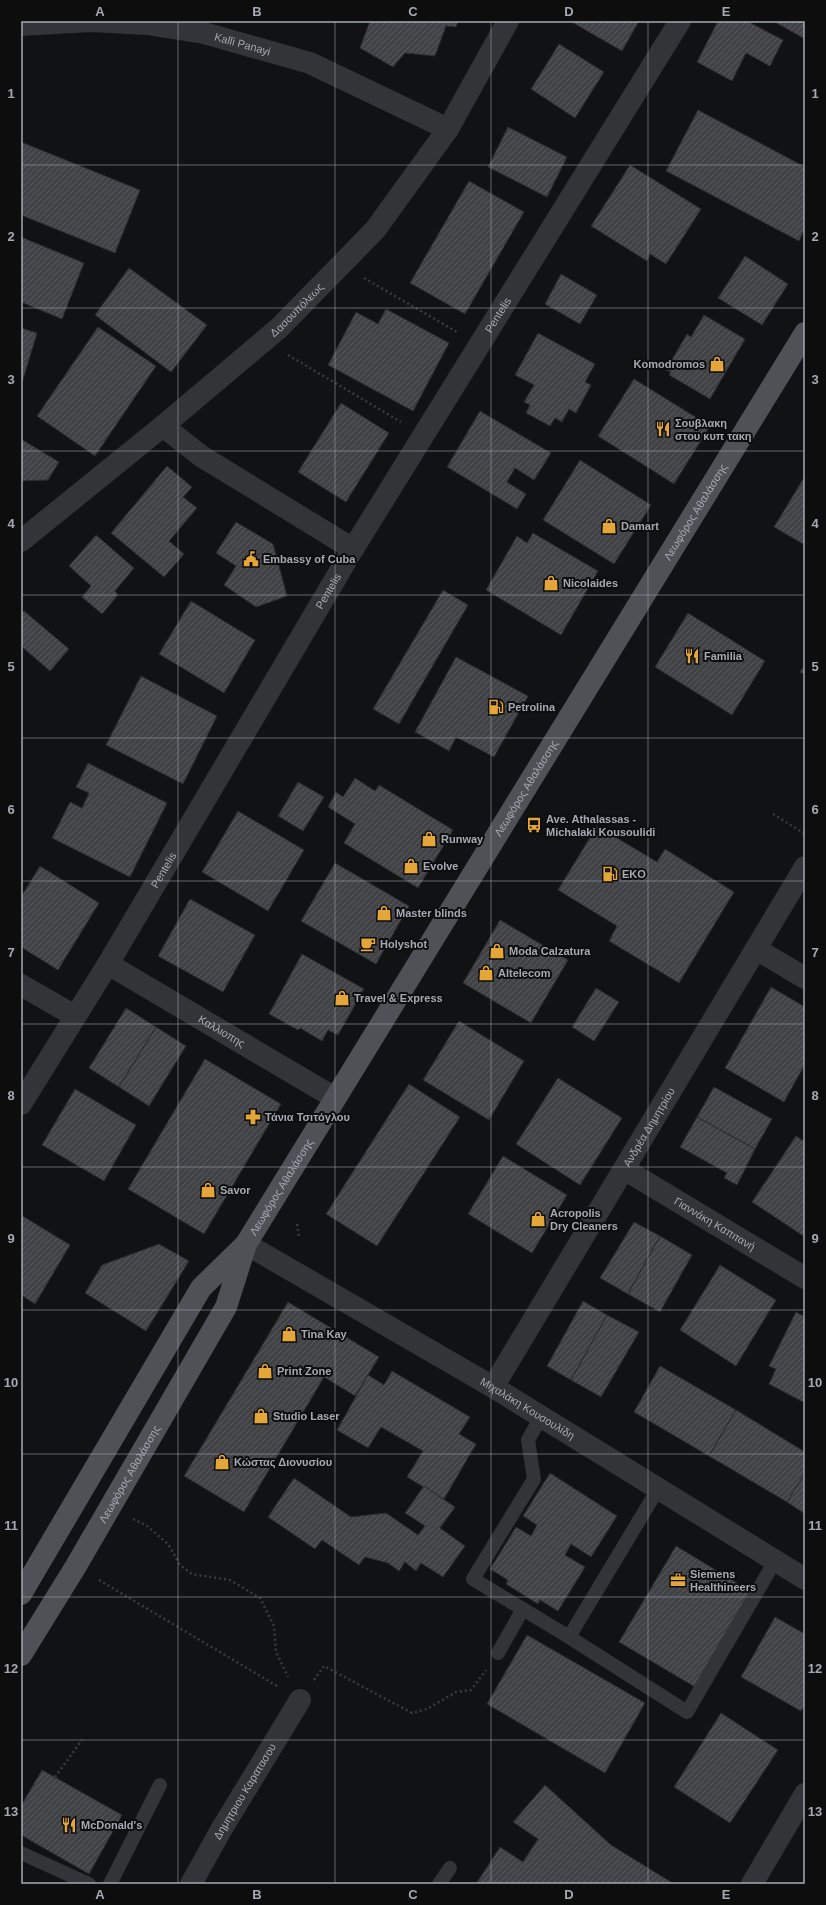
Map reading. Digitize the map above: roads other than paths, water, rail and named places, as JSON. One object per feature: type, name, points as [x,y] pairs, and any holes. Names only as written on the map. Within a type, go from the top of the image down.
[{"type":"main road","name":"Λεωφόρος Αθαλάσσης","points":[[21,1655],[76,1566],[226,1307],[246,1244],[805,332]]},
{"type":"main road","name":"Λεωφόρος Αθαλάσσης","points":[[21,1594],[201,1288],[246,1244]]},
{"type":"street","name":"Kalli Panayi","points":[[21,26],[91,21],[146,24],[204,33],[310,63],[448,129]]},
{"type":"street","name":"Δασουπόλεως","points":[[21,541],[265,341],[375,230],[448,129],[508,21]]},
{"type":"street","name":"Pentelis","points":[[21,1104],[108,964],[354,549],[680,21]]},
{"type":"street","points":[[163,426],[200,456],[354,549]]},
{"type":"street","name":"Ανδρέα Δημητρίου","points":[[493,1387],[805,867]]},
{"type":"street","points":[[756,949],[805,978]]},
{"type":"street","name":"Καλλιοπης","points":[[108,964],[335,1098]]},
{"type":"street","points":[[21,985],[75,1016]]},
{"type":"street","name":"Γιαννάκη Καπιτανή","points":[[624,1169],[805,1278]]},
{"type":"street","name":"Μιχαλάκη Κουσουλίδη","points":[[246,1244],[493,1387],[805,1579]]},
{"type":"street","name":"Δημητριου Καρατασου","points":[[191,1884],[221,1830],[300,1700]]},
{"type":"street","points":[[752,1884],[805,1794]]},
{"type":"lane","points":[[541,1417],[528,1440],[534,1479],[473,1579],[569,1637],[687,1712],[775,1561]]},
{"type":"lane","points":[[569,1637],[658,1489]]},
{"type":"lane","points":[[498,1654],[523,1610]]},
{"type":"lane","points":[[110,1884],[160,1785]]},
{"type":"lane","points":[[21,1854],[89,1884]]},
{"type":"lane","points":[[439,1884],[450,1868]]},
{"type":"place","name":"Komodromos","points":[[717,364]]},
{"type":"place","name":"Σουβλακη στου κυπ τακη","points":[[663,429]]},
{"type":"place","name":"Damart","points":[[609,526]]},
{"type":"place","name":"Embassy of Cuba","points":[[251,559]]},
{"type":"place","name":"Nicolaides","points":[[551,583]]},
{"type":"place","name":"Familia","points":[[692,656]]},
{"type":"place","name":"Petrolina","points":[[496,707]]},
{"type":"place","name":"Ave. Athalassas - Michalaki Kousoulidi","points":[[534,825]]},
{"type":"place","name":"Runway","points":[[429,839]]},
{"type":"place","name":"Evolve","points":[[411,866]]},
{"type":"place","name":"EKO","points":[[610,874]]},
{"type":"place","name":"Master blinds","points":[[384,913]]},
{"type":"place","name":"Holyshot","points":[[368,944]]},
{"type":"place","name":"Moda Calzatura","points":[[497,951]]},
{"type":"place","name":"Altelecom","points":[[486,973]]},
{"type":"place","name":"Travel & Express","points":[[342,998]]},
{"type":"place","name":"Τάνια Τσιτόγλου","points":[[253,1117]]},
{"type":"place","name":"Savor","points":[[208,1190]]},
{"type":"place","name":"Acropolis Dry Cleaners","points":[[538,1219]]},
{"type":"place","name":"Tina Kay","points":[[289,1334]]},
{"type":"place","name":"Print Zone","points":[[265,1371]]},
{"type":"place","name":"Studio Laser","points":[[261,1416]]},
{"type":"place","name":"Κώστας Διονυσίου","points":[[222,1462]]},
{"type":"place","name":"Siemens Healthineers","points":[[678,1580]]},
{"type":"place","name":"McDonald's","points":[[69,1825]]}]
